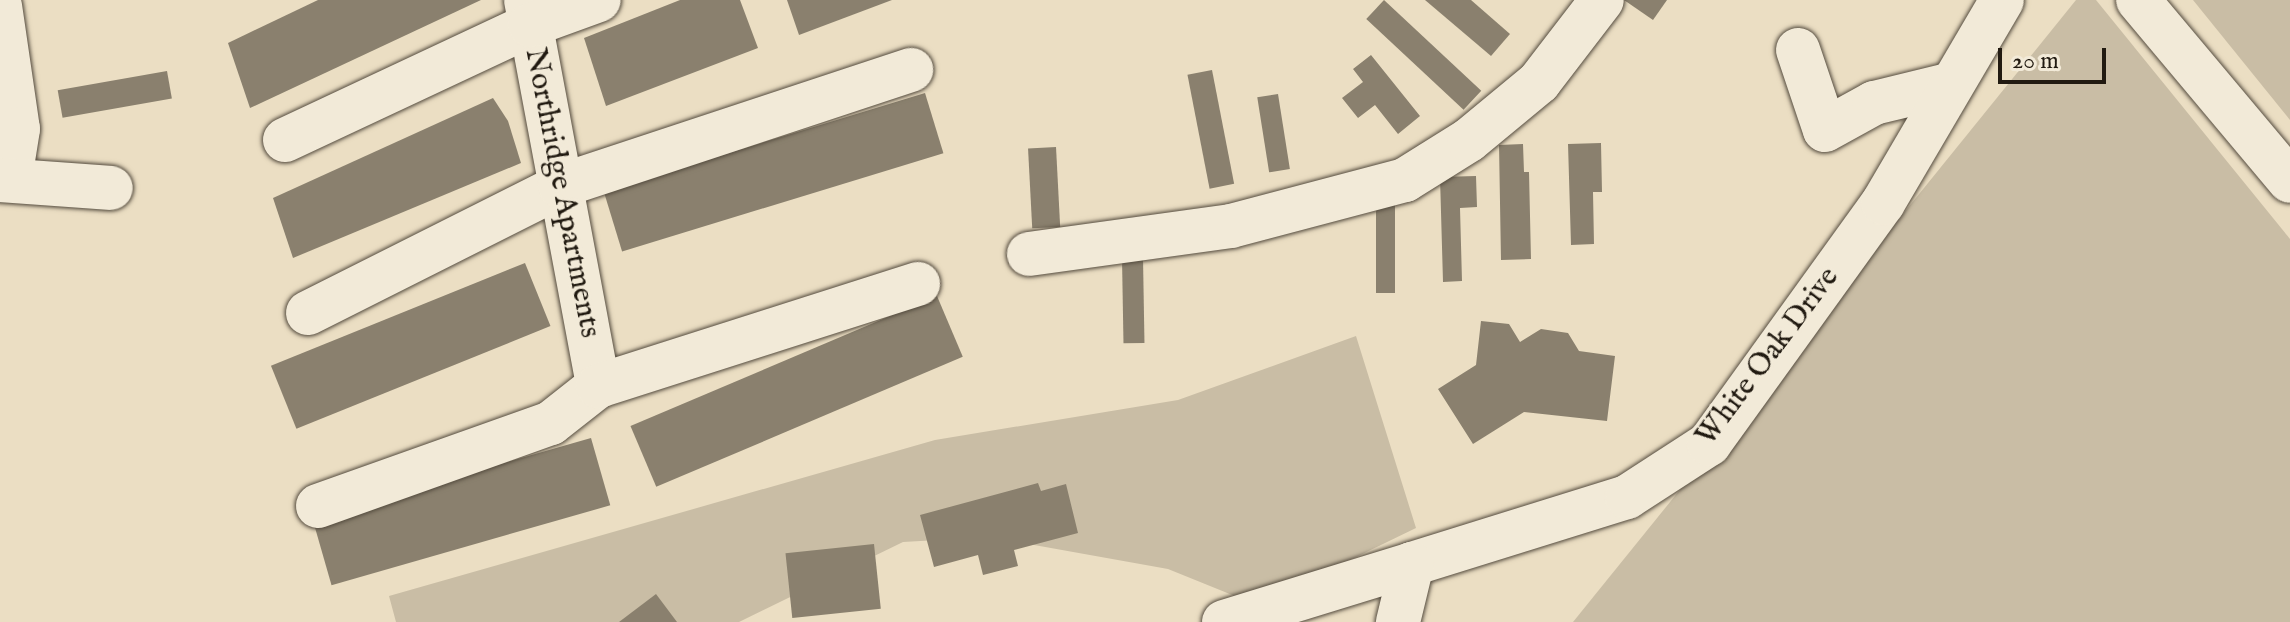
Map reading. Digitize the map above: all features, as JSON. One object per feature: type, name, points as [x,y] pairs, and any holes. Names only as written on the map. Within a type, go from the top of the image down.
[{"type":"street","points":[[285,140],[528,12],[599,0]]},
{"type":"street","points":[[1029,254],[1231,226],[1405,180],[1469,140],[1539,82],[1602,0]]},
{"type":"street","name":"White Oak Drive","points":[[1224,622],[1627,497],[1709,444],[1883,203],[2002,0]]},
{"type":"street","points":[[2138,0],[2290,181]]},
{"type":"street","points":[[0,6],[18,129],[5,180],[111,188]]},
{"type":"street","name":"Northridge Apartments","points":[[528,12],[598,386]]},
{"type":"street","points":[[1798,50],[1825,130],[1874,103],[1952,84]]},
{"type":"street","points":[[308,313],[560,186],[911,70]]},
{"type":"street","points":[[318,506],[551,423],[598,386],[918,284]]},
{"type":"street","points":[[1398,622],[1412,564]]},
{"type":"shaded area","points":[[2076,0],[2096,0],[2290,239],[2290,622],[1573,622]]},
{"type":"shaded area","points":[[2193,0],[2290,0],[2290,120]]},
{"type":"shaded area","points":[[1356,336],[1416,528],[1257,605],[1168,569],[990,537],[903,542],[739,622],[396,622],[389,596],[935,440],[1178,400]]},
{"type":"building","points":[[318,0],[481,0],[250,108],[228,43]]},
{"type":"building","points":[[680,0],[740,0],[758,48],[606,106],[584,38]]},
{"type":"building","points":[[787,0],[892,0],[799,35]]},
{"type":"building","points":[[1384,0],[1481,91],[1464,110],[1366,19]]},
{"type":"building","points":[[1425,0],[1471,0],[1510,34],[1491,56]]},
{"type":"building","points":[[1624,0],[1667,0],[1653,20]]},
{"type":"building","points":[[1371,55],[1420,116],[1398,134],[1375,105],[1358,118],[1342,98],[1363,82],[1353,69]]},
{"type":"building","points":[[1212,70],[1234,184],[1210,189],[1187,75]]},
{"type":"building","points":[[167,71],[172,99],[63,118],[58,90]]},
{"type":"building","points":[[925,93],[943,153],[622,251],[604,191]]},
{"type":"building","points":[[1278,94],[1290,169],[1269,172],[1257,97]]},
{"type":"building","points":[[493,98],[508,121],[521,163],[293,258],[273,198]]},
{"type":"building","points":[[1601,143],[1602,192],[1593,192],[1594,244],[1571,245],[1568,144]]},
{"type":"building","points":[[1523,144],[1524,172],[1529,172],[1531,259],[1501,260],[1499,145]]},
{"type":"building","points":[[1056,147],[1060,227],[1032,228],[1028,148]]},
{"type":"building","points":[[1476,176],[1477,207],[1460,208],[1462,281],[1443,282],[1440,177]]},
{"type":"building","points":[[1376,202],[1395,202],[1395,293],[1376,293]]},
{"type":"building","points":[[1122,258],[1143,258],[1144,343],[1123,343]]},
{"type":"building","points":[[525,263],[550,326],[296,429],[271,366]]},
{"type":"building","points":[[937,296],[963,357],[656,487],[630,426]]},
{"type":"building","points":[[1481,321],[1509,324],[1520,342],[1541,329],[1568,333],[1579,351],[1615,356],[1607,421],[1524,412],[1473,444],[1438,389],[1476,365]]},
{"type":"building","points":[[591,438],[610,505],[332,585],[312,518]]},
{"type":"building","points":[[1038,483],[1041,491],[1066,484],[1078,533],[1014,550],[1018,566],[983,575],[978,555],[934,567],[920,515]]},
{"type":"building","points":[[874,544],[881,609],[792,618],[785,553]]},
{"type":"building","points":[[656,594],[677,622],[619,622]]}]
